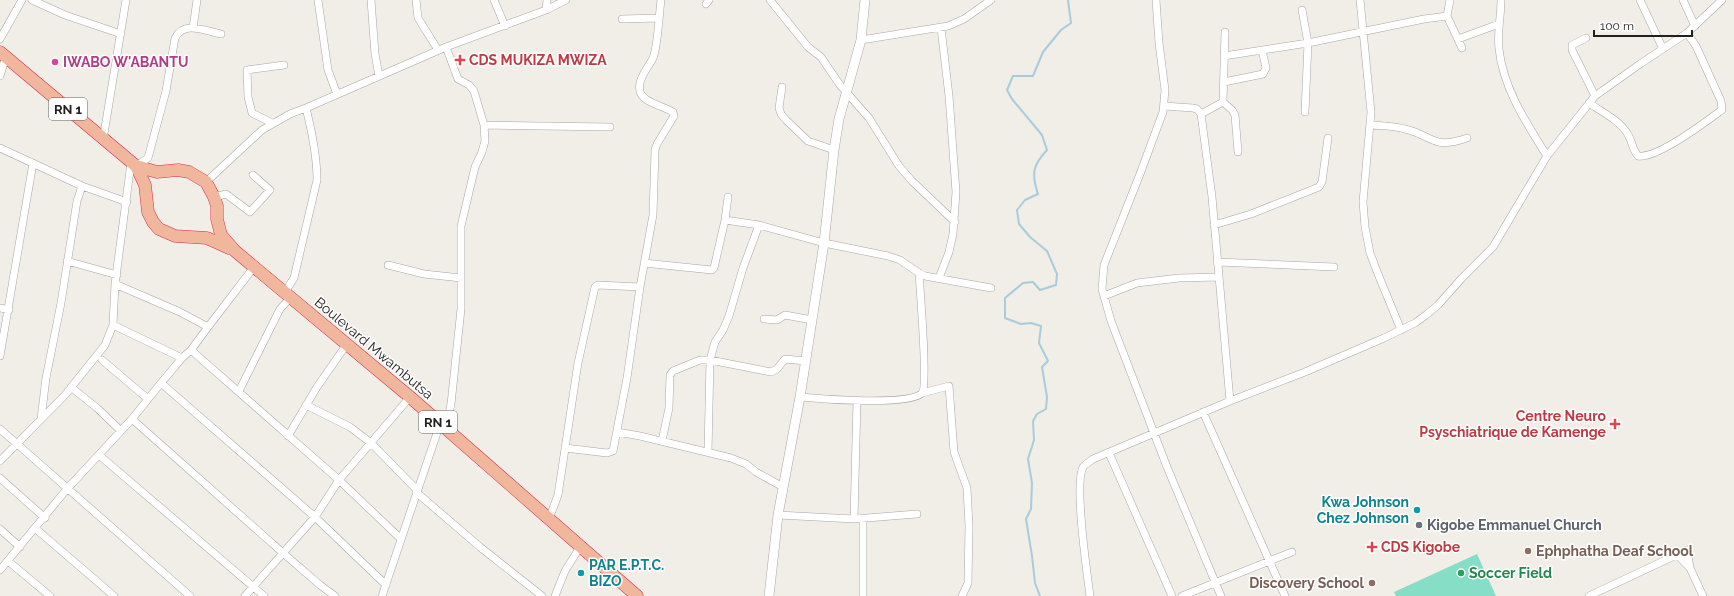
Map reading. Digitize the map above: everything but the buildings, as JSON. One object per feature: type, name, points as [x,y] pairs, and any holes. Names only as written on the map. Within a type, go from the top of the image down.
[{"type":"highway","name":"RN 1","points":[[3,54],[134,165],[157,172],[178,170],[189,172],[206,182]]},
{"type":"highway","name":"Boulevard Mwambutsa","points":[[134,165],[145,184],[148,212],[153,222],[160,229],[174,236],[207,238],[235,251]]},
{"type":"highway","name":"Boulevard Mwambutsa","points":[[206,182],[214,197],[221,235],[235,251],[410,397],[637,596]]},
{"type":"street","points":[[0,39],[22,0]]},
{"type":"street","points":[[32,0],[65,15],[121,34]]},
{"type":"street","points":[[103,140],[126,0]]},
{"type":"street","points":[[193,28],[197,0]]},
{"type":"street","points":[[318,0],[328,70],[337,94]]},
{"type":"street","points":[[371,0],[375,54],[379,76]]},
{"type":"street","points":[[416,0],[418,18],[438,50]]},
{"type":"street","points":[[494,0],[505,26]]},
{"type":"street","points":[[546,10],[547,0]]},
{"type":"street","points":[[206,182],[262,130],[272,123],[438,50],[546,10],[566,0]]},
{"type":"street","points":[[565,448],[611,453],[617,432],[628,378],[640,287],[653,215],[655,150],[674,116],[673,112],[646,100],[642,96],[640,90],[640,83],[654,56],[661,0]]},
{"type":"street","points":[[770,0],[808,47],[821,57],[846,93],[869,118],[899,166],[912,182],[955,222]]},
{"type":"street","points":[[769,596],[778,515],[806,362],[824,243],[834,150],[846,93],[861,40],[865,0]]},
{"type":"street","points":[[861,40],[941,28],[964,19],[991,0]]},
{"type":"street","points":[[1156,0],[1158,43],[1165,90],[1164,106],[1140,174],[1104,265],[1102,276],[1104,296],[1111,321],[1167,467],[1221,596]]},
{"type":"street","points":[[1360,0],[1364,32],[1370,125],[1363,202],[1365,227],[1370,253],[1401,330]]},
{"type":"street","points":[[1450,0],[1447,16],[1462,48]]},
{"type":"street","points":[[1501,0],[1498,48],[1502,67],[1508,84],[1525,120],[1547,156]]},
{"type":"street","points":[[1640,0],[1663,49]]},
{"type":"street","points":[[1683,0],[1695,26]]},
{"type":"street","points":[[1090,596],[1080,502],[1080,479],[1084,466],[1093,459],[1109,452],[1203,412],[1305,372],[1415,323],[1438,306],[1462,278],[1493,247],[1547,156],[1595,96],[1687,33],[1722,0]]},
{"type":"street","points":[[1302,10],[1308,43],[1305,112]]},
{"type":"street","points":[[1224,56],[1308,43],[1424,19],[1447,16]]},
{"type":"street","points":[[622,19],[659,18]]},
{"type":"street","points":[[1458,39],[1499,24]]},
{"type":"street","points":[[0,461],[71,387],[105,345],[113,325],[117,275],[127,202],[134,165],[148,158],[166,91],[175,38],[178,32],[184,28],[193,28],[221,34]]},
{"type":"street","points":[[939,278],[949,252],[955,222],[956,192],[949,96],[941,28]]},
{"type":"street","points":[[1223,102],[1225,32]]},
{"type":"street","points":[[1589,103],[1622,126],[1628,134],[1634,152],[1638,156],[1643,157],[1660,151],[1722,110],[1721,101],[1696,46],[1687,33]]},
{"type":"street","points":[[1586,38],[1574,44],[1572,46],[1572,50],[1595,96]]},
{"type":"street","points":[[382,596],[416,491],[451,404],[461,309],[462,215],[475,167],[485,141],[484,125],[474,91],[469,85],[458,79],[446,47]]},
{"type":"street","points":[[1224,82],[1263,74],[1266,68],[1262,50]]},
{"type":"street","points":[[0,76],[3,54]]},
{"type":"street","points":[[272,123],[252,113],[248,97],[247,70],[284,64]]},
{"type":"street","points":[[782,87],[779,108],[781,114],[808,141],[834,150]]},
{"type":"street","points":[[1201,114],[1223,102]]},
{"type":"street","points":[[1223,102],[1235,115],[1238,152]]},
{"type":"street","points":[[1164,106],[1198,109],[1201,114],[1214,225],[1230,401]]},
{"type":"street","points":[[239,391],[265,335],[288,295],[294,278],[317,180],[316,158],[306,108]]},
{"type":"street","points":[[484,125],[610,127]]},
{"type":"street","points":[[1370,125],[1404,129],[1432,141],[1445,144],[1467,138]]},
{"type":"street","points":[[1214,225],[1251,214],[1319,187],[1322,182],[1328,138]]},
{"type":"street","points":[[0,148],[82,186],[127,202]]},
{"type":"street","points":[[0,356],[33,163]]},
{"type":"street","points":[[214,197],[226,194],[250,212],[270,190],[252,175]]},
{"type":"street","points":[[41,419],[46,378],[77,201],[82,186]]},
{"type":"street","points":[[644,263],[712,270],[714,268],[725,220],[728,197]]},
{"type":"street","points":[[725,220],[759,225],[824,243],[888,256],[900,260],[919,274],[990,288]]},
{"type":"street","points":[[708,452],[710,360],[715,342],[723,330],[729,316],[743,268],[759,225]]},
{"type":"street","points":[[67,261],[117,275]]},
{"type":"street","points":[[1217,262],[1334,267]]},
{"type":"street","points":[[388,265],[424,274],[461,278]]},
{"type":"street","points":[[0,570],[36,529],[67,489],[132,419],[182,358],[191,350],[254,267]]},
{"type":"street","points":[[919,274],[924,366],[924,388],[922,393]]},
{"type":"street","points":[[1104,296],[1136,283],[1179,278],[1218,277]]},
{"type":"street","points":[[116,284],[180,312],[208,327]]},
{"type":"street","points":[[549,519],[558,495],[578,363],[596,286],[640,287]]},
{"type":"street","points":[[0,308],[9,310]]},
{"type":"street","points":[[764,319],[777,320],[785,315],[812,320]]},
{"type":"street","points":[[113,325],[182,358]]},
{"type":"street","points":[[288,436],[306,405],[347,344]]},
{"type":"street","points":[[191,350],[339,480],[401,539]]},
{"type":"street","points":[[662,441],[669,408],[670,373],[700,360],[710,360],[771,372],[777,369],[785,359],[806,362]]},
{"type":"street","points":[[102,360],[148,399]]},
{"type":"street","points":[[161,383],[315,516],[386,585]]},
{"type":"street","points":[[800,397],[857,401],[902,398],[917,396],[922,393],[949,386],[954,452],[967,488],[969,526],[968,583],[962,596]]},
{"type":"street","points":[[71,387],[121,431]]},
{"type":"street","points":[[245,596],[315,516],[339,480],[410,397]]},
{"type":"street","points":[[854,519],[857,401]]},
{"type":"street","points":[[306,405],[350,427],[371,443],[416,491],[480,547],[542,596]]},
{"type":"street","points":[[1203,412],[1285,596]]},
{"type":"street","points":[[132,419],[283,554],[335,596]]},
{"type":"street","points":[[0,429],[17,442],[67,489],[190,596]]},
{"type":"street","points":[[617,432],[662,441],[731,458],[746,464],[756,472],[783,487]]},
{"type":"street","points":[[1109,452],[1172,596]]},
{"type":"street","points":[[99,455],[264,596]]},
{"type":"street","points":[[0,478],[45,518]]},
{"type":"street","points":[[778,515],[854,519],[917,514]]},
{"type":"street","points":[[863,518],[864,596]]},
{"type":"street","points":[[0,529],[20,547]]},
{"type":"street","points":[[36,529],[114,596]]},
{"type":"street","points":[[555,596],[565,571],[580,547]]},
{"type":"street","points":[[1589,596],[1687,550],[1690,568],[1703,596]]},
{"type":"street","points":[[1182,596],[1292,552]]},
{"type":"street","points":[[8,561],[50,596]]},
{"type":"green space","name":"Soccer Field","points":[[1477,554],[1496,596],[1396,596],[1394,592]]},
{"type":"waterway","points":[[1040,596],[1035,583],[1026,519],[1031,509],[1032,483],[1028,459],[1034,440],[1033,421],[1037,414],[1046,409],[1047,397],[1042,367],[1048,361],[1039,343],[1041,326],[1031,323],[1021,324],[1005,318],[1005,298],[1023,283],[1033,282],[1040,290],[1056,285],[1057,274],[1047,251],[1030,237],[1019,224],[1017,210],[1025,200],[1038,194],[1034,180],[1036,165],[1047,150],[1042,135],[1012,99],[1007,90],[1013,76],[1033,76],[1043,52],[1061,30],[1071,23],[1068,0]]},
{"type":"place","name":"CDS MUKIZA MWIZA","points":[[460,60]]},
{"type":"place","name":"IWABO W'ABANTU","points":[[55,62]]},
{"type":"place","name":"Centre Neuro Psyschiatrique de Kamenge","points":[[1615,424]]},
{"type":"place","name":"Kwa Johnson Chez Johnson","points":[[1417,510]]},
{"type":"place","name":"Kigobe Emmanuel Church","points":[[1419,525]]},
{"type":"place","name":"CDS Kigobe","points":[[1372,547]]},
{"type":"place","name":"Ephphatha Deaf School","points":[[1528,551]]},
{"type":"place","name":"PAR E.P.T.C. BIZO","points":[[581,573]]},
{"type":"place","name":"Soccer Field","points":[[1461,573]]},
{"type":"place","name":"Discovery School","points":[[1372,583]]}]
